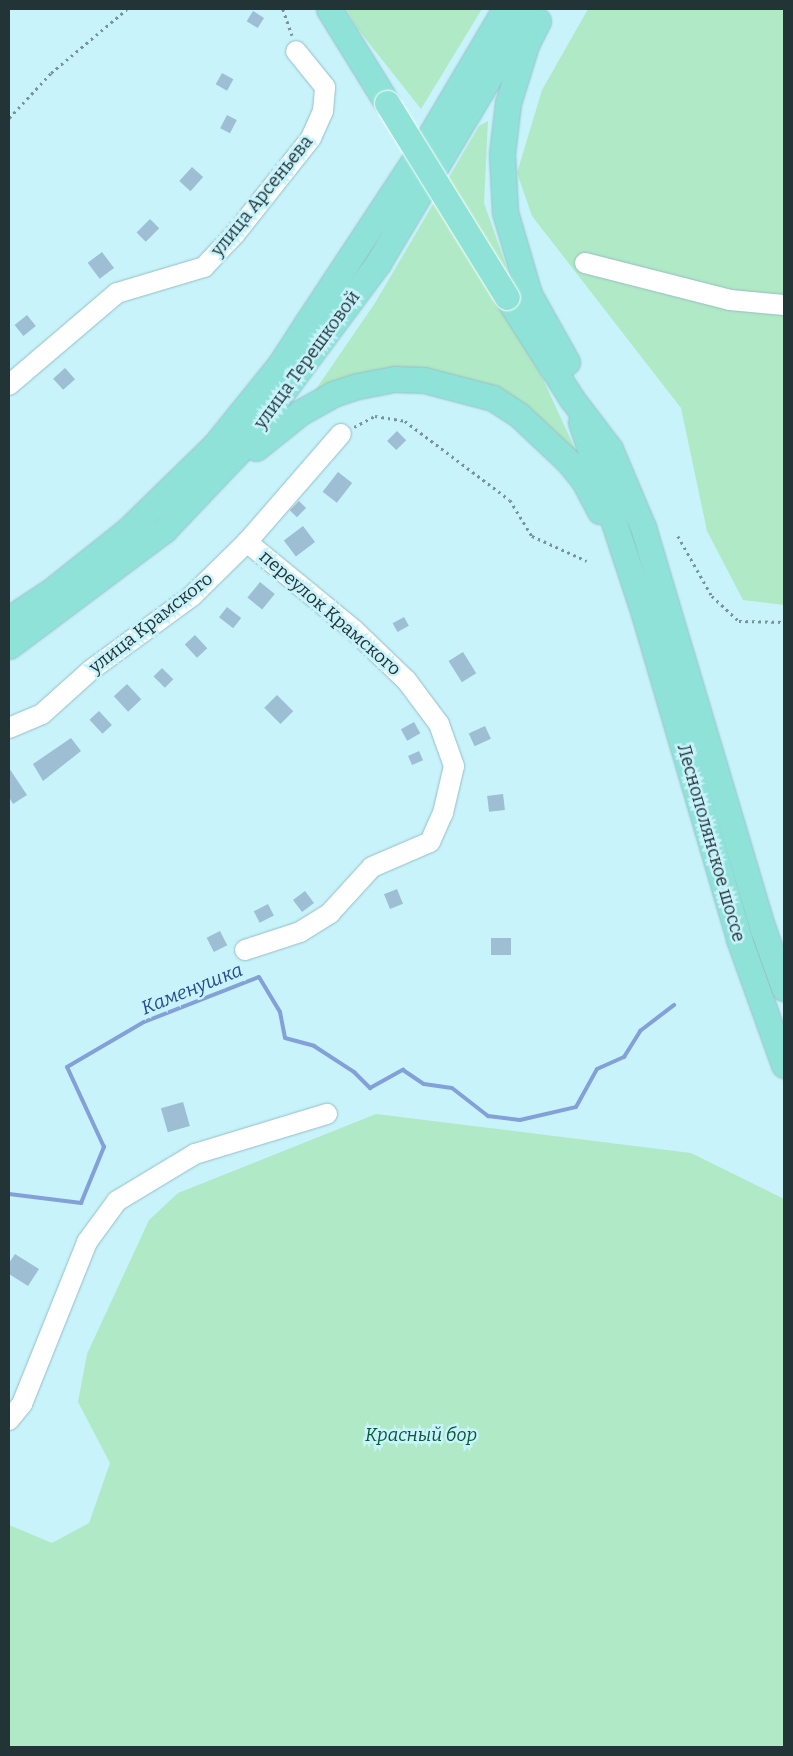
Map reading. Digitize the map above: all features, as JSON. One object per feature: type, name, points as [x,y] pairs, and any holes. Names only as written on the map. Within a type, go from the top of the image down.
[{"type":"main road","points":[[329,9],[572,399],[610,449]]},
{"type":"main road","points":[[427,141],[433,106],[492,9]]},
{"type":"main road","name":"улица Терешковой","points":[[9,619],[50,592],[128,530],[215,445],[279,366],[427,141],[505,9]]},
{"type":"main road","name":"улица Терешковой","points":[[9,646],[164,530],[237,454],[378,263],[530,9]]},
{"type":"main road","points":[[544,9],[526,45],[508,103],[502,154],[505,212],[529,294],[582,386],[610,449]]},
{"type":"main road","points":[[164,530],[216,490],[271,434],[301,412],[358,386],[395,379],[424,380],[493,398],[541,432],[584,481],[646,617]]},
{"type":"main road","points":[[572,399],[646,617]]},
{"type":"main road","name":"Леснополянское шоссе","points":[[610,449],[642,527],[763,929],[784,988]]},
{"type":"main road","name":"Леснополянское шоссе","points":[[646,617],[739,939],[784,1065]]},
{"type":"street","name":"улица Арсеньева","points":[[9,385],[117,293],[204,267],[235,234],[311,138],[323,111],[325,87],[296,51]]},
{"type":"street","points":[[585,263],[730,300],[784,305]]},
{"type":"street","name":"улица Крамского","points":[[9,728],[42,714],[91,670],[192,596],[247,542],[341,434]]},
{"type":"street","name":"переулок Крамского","points":[[245,950],[300,932],[330,914],[372,867],[430,842],[443,813],[454,766],[439,724],[407,681],[354,630],[247,542]]},
{"type":"street","points":[[9,1420],[22,1404],[87,1242],[118,1201],[195,1154],[327,1114]]},
{"type":"path","points":[[9,118],[51,73],[128,9]]},
{"type":"path","points":[[283,9],[296,51]]},
{"type":"path","points":[[341,434],[375,416],[405,420],[510,500],[532,536],[588,561]]},
{"type":"path","points":[[678,536],[712,596],[739,621],[784,622]]},
{"type":"green space","points":[[346,9],[482,9],[421,109],[357,28]]},
{"type":"green space","points":[[588,9],[784,9],[784,605],[743,600],[707,531],[681,408],[532,216],[517,173],[542,90]]},
{"type":"green space","points":[[488,121],[484,203],[508,271],[507,297],[499,303],[540,373],[583,466],[477,391],[314,392],[375,303],[479,126]]},
{"type":"green space","name":"Красный бор","points":[[376,1114],[691,1153],[784,1199],[784,1747],[9,1747],[9,1525],[52,1543],[89,1523],[110,1463],[78,1402],[87,1354],[149,1220],[178,1193]]},
{"type":"building","points":[[253,11],[264,18],[258,28],[247,21]]},
{"type":"building","points":[[222,73],[233,79],[227,91],[216,84]]},
{"type":"building","points":[[227,115],[237,120],[230,133],[220,128]]},
{"type":"building","points":[[192,167],[203,177],[190,191],[179,181]]},
{"type":"building","points":[[150,219],[159,228],[146,242],[137,232]]},
{"type":"building","points":[[102,252],[114,268],[100,279],[88,263]]},
{"type":"building","points":[[27,315],[36,326],[23,336],[15,325]]},
{"type":"building","points":[[65,368],[75,379],[63,390],[53,379]]},
{"type":"building","points":[[397,431],[406,440],[396,450],[387,441]]},
{"type":"building","points":[[338,472],[352,483],[337,503],[323,492]]},
{"type":"building","points":[[299,501],[306,508],[297,517],[290,510]]},
{"type":"building","points":[[303,526],[315,542],[296,556],[284,540]]},
{"type":"building","points":[[260,582],[275,594],[262,610],[247,598]]},
{"type":"building","points":[[227,607],[241,618],[233,628],[219,617]]},
{"type":"building","points":[[404,617],[409,626],[397,632],[393,623]]},
{"type":"building","points":[[195,635],[207,648],[197,658],[185,645]]},
{"type":"building","points":[[463,652],[476,673],[462,682],[449,661]]},
{"type":"building","points":[[162,668],[173,679],[165,688],[154,676]]},
{"type":"building","points":[[127,684],[141,699],[128,712],[114,696]]},
{"type":"building","points":[[277,695],[293,711],[281,724],[264,708]]},
{"type":"building","points":[[99,711],[112,725],[102,734],[89,720]]},
{"type":"building","points":[[414,722],[420,733],[407,741],[401,729]]},
{"type":"building","points":[[485,726],[491,739],[475,746],[469,734]]},
{"type":"building","points":[[71,738],[81,751],[43,781],[33,764]]},
{"type":"building","points":[[419,751],[423,760],[412,765],[408,756]]},
{"type":"building","points":[[9,768],[27,795],[13,804],[9,797]]},
{"type":"building","points":[[503,794],[505,810],[489,812],[487,796]]},
{"type":"building","points":[[397,889],[403,904],[390,909],[384,894]]},
{"type":"building","points":[[305,891],[314,903],[302,912],[293,900]]},
{"type":"building","points":[[268,904],[274,916],[260,923],[254,911]]},
{"type":"building","points":[[220,931],[227,945],[214,952],[207,938]]},
{"type":"building","points":[[491,938],[511,938],[511,955],[491,955]]},
{"type":"building","points":[[183,1102],[190,1126],[168,1132],[161,1108]]},
{"type":"building","points":[[15,1254],[39,1269],[28,1286],[9,1274],[9,1263]]},
{"type":"waterway","name":"Каменушка","points":[[9,1194],[81,1203],[104,1147],[67,1067],[144,1022],[259,977],[280,1012],[285,1038],[314,1046],[354,1072],[370,1088],[403,1070],[424,1084],[452,1088],[488,1116],[520,1120],[576,1107],[597,1069],[624,1057],[640,1031],[674,1005]]}]
